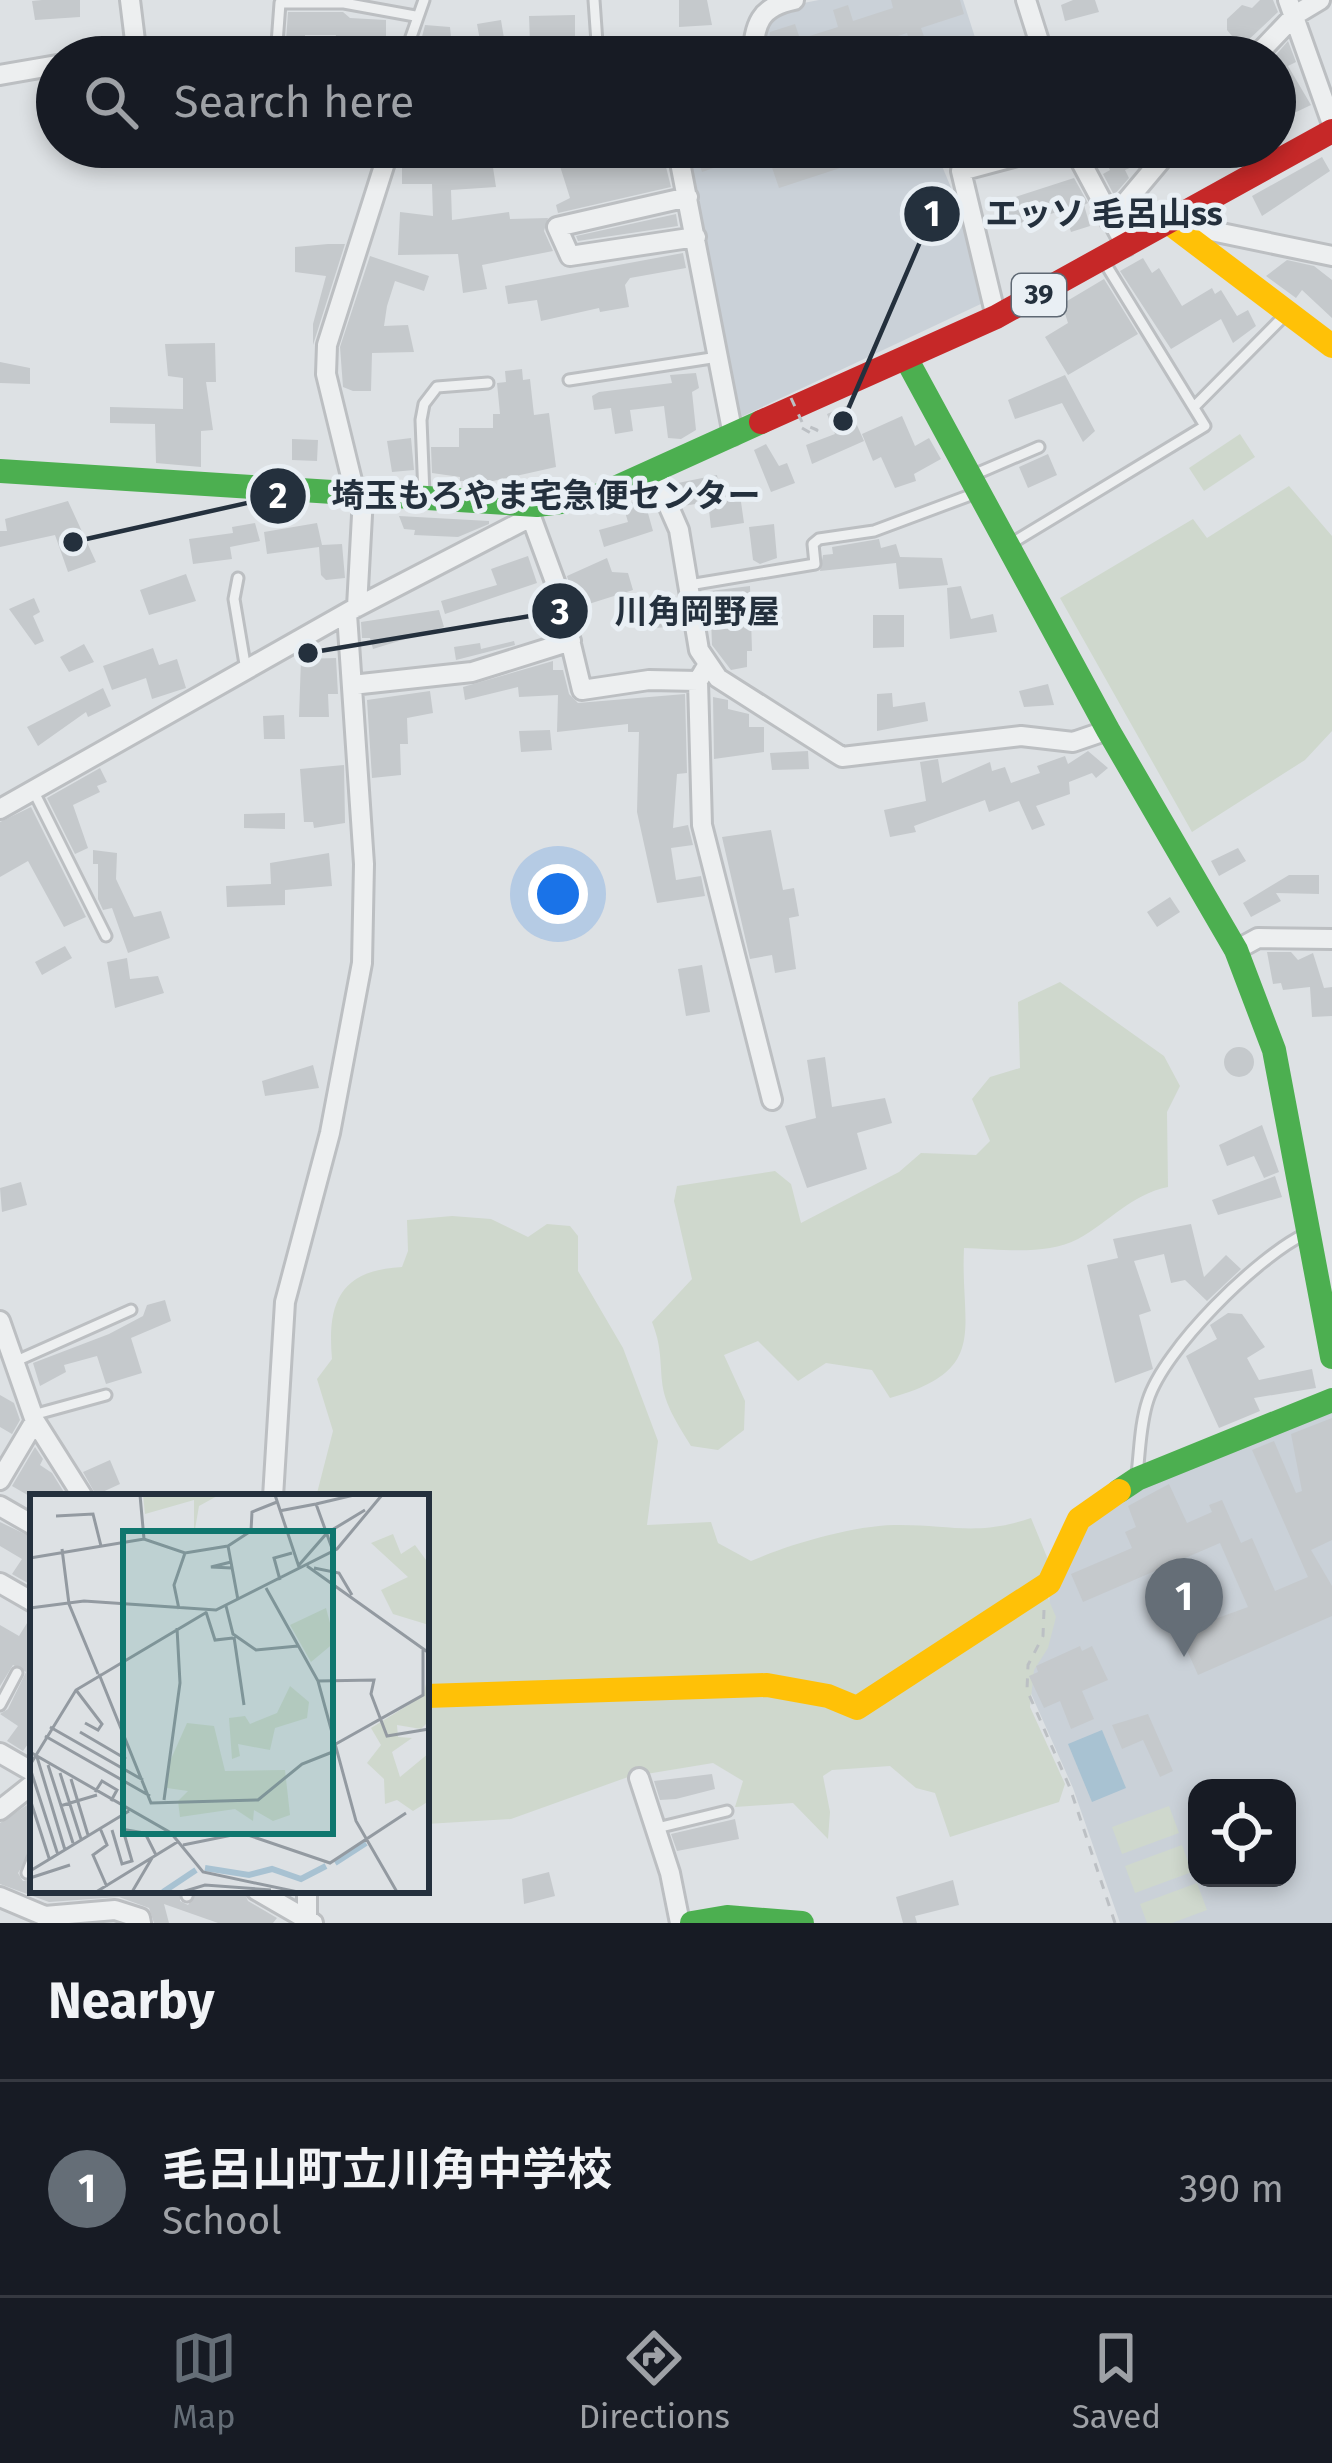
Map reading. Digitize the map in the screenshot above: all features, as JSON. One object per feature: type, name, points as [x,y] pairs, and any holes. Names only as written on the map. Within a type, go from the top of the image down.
[{"type":"street","points":[[130,0],[134,36]]},
{"type":"street","points":[[755,36],[767,7],[794,0]]},
{"type":"street","points":[[1026,0],[1037,36]]},
{"type":"street","points":[[1270,36],[1291,8],[1319,0]]},
{"type":"street","points":[[1291,8],[1332,127]]},
{"type":"street","points":[[0,75],[36,69]]},
{"type":"street","name":"39","points":[[1296,148],[1332,127]]},
{"type":"street","points":[[273,1494],[285,1302],[330,1133],[362,963],[364,863],[352,685],[360,497],[326,374],[327,344],[383,168]]},
{"type":"street","points":[[682,168],[733,436]]},
{"type":"street","points":[[972,168],[961,171],[996,317]]},
{"type":"street","points":[[1084,168],[1126,246]]},
{"type":"street","points":[[1110,221],[1154,168]]},
{"type":"street","name":"39","points":[[0,471],[534,510],[593,498],[996,317],[1261,168]]},
{"type":"street","points":[[688,197],[556,227],[569,256],[695,237]]},
{"type":"street","points":[[1168,222],[1332,256]]},
{"type":"street","points":[[1168,222],[1332,346]]},
{"type":"street","points":[[907,360],[1108,730],[1236,950],[1274,1051],[1332,1357]]},
{"type":"street","points":[[655,473],[679,530],[703,672],[702,825],[772,1100]]},
{"type":"street","points":[[0,808],[534,510],[582,689],[703,672],[842,758],[1022,736],[1073,742],[1108,730]]},
{"type":"street","points":[[352,685],[472,671],[571,641]]},
{"type":"street","points":[[1236,950],[1258,938],[1332,939]]},
{"type":"street","points":[[0,1321],[34,1418],[81,1494]]},
{"type":"street","points":[[429,1696],[733,1683],[839,1699],[857,1708],[1044,1587],[1079,1519],[1137,1479],[1332,1400]]},
{"type":"street","points":[[0,1480],[34,1418]]},
{"type":"street","points":[[0,1432],[21,1444]]},
{"type":"street","points":[[0,1506],[30,1523]]},
{"type":"street","points":[[0,1582],[30,1600]]},
{"type":"street","points":[[0,1753],[30,1770]]},
{"type":"street","points":[[639,1778],[657,1828],[680,1923]]},
{"type":"street","points":[[0,1810],[30,1786]]},
{"type":"street","points":[[261,1893],[302,1919]]},
{"type":"street","points":[[1,1897],[8,1923]]},
{"type":"street","points":[[1,1897],[45,1916],[115,1910],[140,1918],[142,1923]]},
{"type":"street","points":[[692,1923],[727,1917],[802,1923]]},
{"type":"lane","points":[[410,36],[424,0]]},
{"type":"lane","points":[[593,0],[596,36]]},
{"type":"lane","points":[[278,36],[280,3],[378,4],[415,16]]},
{"type":"lane","points":[[1007,546],[1205,426],[1103,260]]},
{"type":"lane","points":[[1196,405],[1288,311]]},
{"type":"lane","points":[[568,380],[718,357]]},
{"type":"lane","points":[[424,500],[424,404],[445,384],[488,383]]},
{"type":"lane","points":[[689,585],[815,564],[813,544],[819,539],[874,531],[975,484],[1039,447]]},
{"type":"lane","points":[[238,578],[234,599],[246,670]]},
{"type":"lane","points":[[33,790],[106,936]]},
{"type":"lane","points":[[1137,1479],[1148,1397],[1172,1359],[1244,1275],[1275,1248],[1309,1232]]},
{"type":"lane","points":[[14,1362],[130,1310]]},
{"type":"lane","points":[[34,1418],[106,1395]]},
{"type":"lane","points":[[0,1706],[17,1673]]},
{"type":"lane","points":[[657,1828],[727,1811]]},
{"type":"lane","points":[[28,1874],[30,1868]]},
{"type":"path","points":[[791,398],[802,425]]},
{"type":"path","points":[[1044,1587],[1043,1636],[1028,1666],[1027,1690],[1070,1788],[1115,1923]]},
{"type":"shaded area","points":[[819,0],[963,0],[975,36],[758,36],[759,25],[788,6]]},
{"type":"shaded area","points":[[691,168],[943,168],[960,209],[985,302],[741,417]]},
{"type":"shaded area","points":[[1240,434],[1255,457],[1204,491],[1189,468]]},
{"type":"shaded area","points":[[1289,486],[1332,536],[1332,731],[1305,760],[1192,832],[1060,598],[1193,519],[1207,538]]},
{"type":"shaded area","points":[[1060,982],[1164,1056],[1180,1086],[1167,1112],[1168,1187],[1143,1196],[1078,1239],[1052,1248],[964,1248],[963,1343],[957,1360],[944,1374],[922,1387],[890,1398],[872,1370],[826,1363],[798,1381],[758,1341],[724,1355],[745,1401],[744,1430],[718,1450],[691,1446],[666,1398],[652,1322],[692,1279],[674,1201],[677,1186],[775,1171],[791,1184],[801,1223],[899,1172],[921,1153],[976,1155],[990,1141],[972,1099],[990,1077],[1020,1068],[1018,1002]]},
{"type":"shaded area","points":[[491,1219],[528,1237],[547,1224],[570,1226],[578,1236],[578,1271],[623,1348],[658,1441],[647,1525],[711,1522],[718,1543],[751,1561],[802,1542],[859,1529],[894,1525],[978,1528],[1031,1518],[1049,1562],[1045,1591],[1056,1617],[1048,1648],[1034,1670],[1030,1707],[1065,1784],[1059,1802],[950,1837],[935,1793],[916,1788],[890,1766],[832,1770],[823,1776],[830,1812],[828,1839],[793,1803],[735,1807],[743,1781],[713,1763],[628,1777],[511,1819],[429,1824],[429,1494],[317,1494],[333,1431],[317,1379],[332,1359],[336,1306],[351,1283],[364,1275],[402,1267],[408,1251],[407,1220]]},
{"type":"shaded area","points":[[1332,1406],[1332,1923],[1120,1923],[1073,1788],[1029,1689],[1032,1666],[1046,1641],[1050,1591],[1080,1527],[1142,1482]]},
{"type":"shaded area","points":[[1169,1806],[1179,1833],[1122,1854],[1112,1827]]},
{"type":"shaded area","points":[[1182,1845],[1188,1873],[1135,1893],[1125,1866]]},
{"type":"shaded area","points":[[1198,1887],[1207,1910],[1172,1923],[1147,1923],[1140,1904]]},
{"type":"water","points":[[1102,1730],[1126,1788],[1092,1802],[1068,1744]]},
{"type":"building","points":[[80,0],[80,17],[35,20],[32,1]]},
{"type":"building","points":[[679,0],[707,0],[712,25],[679,27]]},
{"type":"building","points":[[891,0],[960,0],[964,14],[921,28],[924,36],[810,36],[838,27],[833,10],[848,5],[853,21],[893,8]]},
{"type":"building","points":[[1095,0],[1099,12],[1065,21],[1061,5]]},
{"type":"building","points":[[1260,0],[1273,0],[1278,12],[1252,36],[1232,36],[1227,19],[1242,5],[1252,8]]},
{"type":"building","points":[[288,12],[343,12],[350,18],[386,20],[386,36],[286,36]]},
{"type":"building","points":[[575,15],[575,36],[530,36],[529,16]]},
{"type":"building","points":[[501,20],[504,36],[479,36],[477,24]]},
{"type":"building","points":[[795,24],[799,36],[770,36],[770,32]]},
{"type":"building","points":[[425,25],[450,27],[451,36],[422,36]]},
{"type":"building","points":[[1296,80],[1311,105],[1296,112]]},
{"type":"building","points":[[1322,157],[1330,171],[1262,216],[1252,196]]},
{"type":"building","points":[[402,168],[493,168],[496,187],[451,190],[452,220],[509,212],[510,219],[548,218],[544,231],[553,251],[482,265],[487,289],[463,293],[458,254],[398,255],[400,212],[433,216],[432,184],[402,184]]},
{"type":"building","points":[[561,168],[666,168],[671,187],[558,213],[556,205],[570,198]]},
{"type":"building","points":[[772,168],[840,168],[779,188]]},
{"type":"building","points":[[1130,168],[1125,170],[1129,178],[1114,195],[1103,174]]},
{"type":"building","points":[[1074,178],[1088,203],[1084,205],[1090,226],[1071,232],[1064,210],[1003,228],[995,207],[1003,201]]},
{"type":"building","points":[[676,214],[678,226],[578,241],[576,236]]},
{"type":"building","points":[[345,244],[313,345],[313,324],[326,276],[295,272],[295,247]]},
{"type":"building","points":[[683,253],[686,268],[630,278],[625,285],[629,307],[600,312],[599,308],[541,321],[537,300],[508,304],[505,286]]},
{"type":"building","points":[[370,256],[429,276],[424,291],[395,281],[387,306],[384,326],[408,325],[414,352],[372,353],[371,391],[353,391],[343,387],[340,347]]},
{"type":"building","points":[[1143,258],[1152,273],[1159,268],[1182,306],[1212,288],[1215,294],[1221,290],[1237,316],[1248,310],[1256,326],[1233,343],[1221,319],[1171,349],[1120,271]]},
{"type":"building","points":[[1287,260],[1314,266],[1332,280],[1332,318],[1302,290],[1296,298],[1266,276]]},
{"type":"building","points":[[1104,279],[1138,334],[1068,375],[1045,337],[1068,323],[1062,304]]},
{"type":"building","points":[[215,343],[216,382],[206,382],[213,430],[201,431],[201,467],[156,463],[155,424],[110,423],[110,407],[183,409],[183,378],[168,376],[165,344]]},
{"type":"building","points":[[0,362],[30,368],[30,384],[0,383]]},
{"type":"building","points":[[522,369],[523,380],[530,379],[534,415],[549,413],[556,467],[493,481],[460,481],[460,477],[432,473],[431,447],[459,447],[459,428],[493,428],[493,414],[500,414],[497,383],[506,382],[505,371]]},
{"type":"building","points":[[696,373],[699,388],[692,392],[696,430],[681,439],[668,438],[664,406],[630,410],[633,431],[615,434],[611,408],[594,410],[592,396],[599,392],[672,383],[670,375]]},
{"type":"building","points":[[1065,375],[1095,431],[1083,442],[1062,403],[1015,419],[1008,400]]},
{"type":"building","points":[[848,405],[864,441],[812,464],[806,445],[835,434],[827,414]]},
{"type":"building","points":[[902,416],[915,446],[929,438],[941,459],[914,474],[916,481],[895,488],[881,457],[873,461],[862,434]]},
{"type":"building","points":[[411,438],[414,470],[392,472],[387,441]]},
{"type":"building","points":[[292,439],[318,440],[317,461],[292,460]]},
{"type":"building","points":[[766,444],[779,466],[787,463],[795,483],[771,492],[754,450]]},
{"type":"building","points":[[1048,454],[1057,475],[1028,488],[1019,467]]},
{"type":"building","points":[[717,475],[720,490],[739,488],[744,523],[711,528],[708,502],[683,506],[673,484]]},
{"type":"building","points":[[644,499],[653,531],[604,547],[599,530],[628,522],[623,505]]},
{"type":"building","points":[[68,501],[96,562],[68,572],[55,535],[0,547],[0,531],[7,531],[5,519]]},
{"type":"building","points":[[399,516],[489,524],[458,537],[414,535],[415,530],[404,529]]},
{"type":"building","points":[[255,523],[260,541],[230,547],[232,559],[193,564],[189,539],[233,533],[232,527]]},
{"type":"building","points":[[317,523],[322,545],[342,544],[345,578],[326,580],[321,575],[319,547],[267,554],[264,532]]},
{"type":"building","points":[[774,524],[777,558],[760,564],[753,560],[749,527]]},
{"type":"building","points":[[879,539],[881,548],[896,544],[900,557],[942,558],[948,585],[899,589],[896,563],[820,571],[823,555],[833,554],[832,547]]},
{"type":"building","points":[[528,556],[537,583],[445,614],[441,601],[497,585],[491,569]]},
{"type":"building","points":[[607,558],[612,572],[628,573],[633,590],[576,608],[567,576]]},
{"type":"building","points":[[186,574],[196,601],[149,615],[140,590]]},
{"type":"building","points":[[750,586],[752,651],[747,651],[747,667],[731,670],[712,645],[710,591]]},
{"type":"building","points":[[961,586],[971,619],[993,614],[997,632],[950,639],[947,588]]},
{"type":"building","points":[[676,596],[680,616],[669,617],[669,627],[638,629],[646,602]]},
{"type":"building","points":[[34,598],[40,612],[33,616],[44,641],[35,645],[9,609]]},
{"type":"building","points":[[439,610],[444,627],[373,649],[370,638],[362,638],[361,622]]},
{"type":"building","points":[[873,615],[904,615],[904,647],[873,648]]},
{"type":"building","points":[[514,641],[515,645],[456,660],[454,647],[480,643],[481,649]]},
{"type":"building","points":[[84,644],[94,662],[69,672],[60,657]]},
{"type":"building","points":[[153,648],[159,665],[177,659],[186,688],[152,699],[146,678],[112,690],[103,666]]},
{"type":"building","points":[[336,658],[338,694],[328,694],[329,717],[299,717],[301,659]]},
{"type":"building","points":[[553,661],[553,670],[563,670],[569,694],[578,703],[685,694],[687,773],[677,774],[673,828],[688,825],[693,845],[671,848],[676,880],[701,876],[705,896],[657,903],[637,812],[639,732],[628,732],[628,724],[557,732],[558,695],[519,697],[518,687],[465,700],[463,687]]},
{"type":"building","points":[[1048,684],[1054,705],[1024,707],[1019,691]]},
{"type":"building","points":[[103,688],[111,706],[88,717],[86,712],[38,746],[27,727]]},
{"type":"building","points":[[430,691],[433,713],[407,718],[408,744],[400,744],[401,775],[372,778],[367,700]]},
{"type":"building","points":[[892,693],[893,707],[925,702],[928,721],[877,731],[877,694]]},
{"type":"building","points":[[713,697],[728,700],[728,709],[749,714],[749,727],[764,727],[764,752],[714,759]]},
{"type":"building","points":[[284,715],[285,739],[264,739],[263,716]]},
{"type":"building","points":[[550,730],[552,750],[521,752],[519,731]]},
{"type":"building","points":[[808,751],[809,769],[772,770],[770,753]]},
{"type":"building","points":[[1088,751],[1108,768],[1096,778],[1092,773],[1069,782],[1070,794],[1036,806],[1045,825],[1032,830],[1019,801],[989,812],[985,800],[914,826],[916,832],[890,837],[884,810],[926,801],[920,762],[938,759],[942,783],[990,762],[992,771],[1005,767],[1011,783],[1040,773],[1037,766],[1065,756],[1068,764]]},
{"type":"building","points":[[344,765],[345,823],[314,828],[313,822],[304,822],[300,769]]},
{"type":"building","points":[[100,768],[107,782],[97,786],[100,792],[73,805],[88,848],[75,854],[47,798]]},
{"type":"building","points":[[31,807],[86,917],[64,927],[28,861],[0,877],[0,822]]},
{"type":"building","points":[[285,813],[285,829],[244,828],[244,814]]},
{"type":"building","points":[[771,830],[783,890],[794,888],[799,916],[789,918],[796,969],[775,973],[772,955],[750,959],[722,837]]},
{"type":"building","points":[[1238,848],[1246,861],[1219,876],[1211,861]]},
{"type":"building","points":[[93,850],[117,853],[116,879],[134,917],[161,911],[170,938],[128,953],[112,908],[103,910],[98,899]]},
{"type":"building","points":[[329,853],[332,886],[285,890],[285,905],[227,907],[226,886],[271,884],[270,863]]},
{"type":"building","points":[[1289,875],[1319,875],[1319,894],[1276,893],[1281,901],[1251,917],[1243,903]]},
{"type":"building","points":[[1170,897],[1180,912],[1157,927],[1147,912]]},
{"type":"building","points":[[65,946],[72,958],[42,975],[35,962]]},
{"type":"building","points":[[1267,952],[1291,952],[1298,960],[1313,953],[1324,988],[1332,987],[1332,1016],[1312,1017],[1310,987],[1283,990],[1281,983],[1273,984]]},
{"type":"building","points":[[127,958],[130,979],[158,976],[164,993],[115,1008],[107,962]]},
{"type":"building","points":[[702,965],[710,1012],[686,1016],[678,969]]},
{"type":"building","points":[[1239,1047],[1254,1062],[1239,1077],[1224,1062]]},
{"type":"building","points":[[825,1057],[832,1107],[885,1098],[892,1123],[857,1133],[867,1169],[807,1188],[785,1126],[816,1118],[807,1060]]},
{"type":"building","points":[[313,1065],[319,1088],[265,1096],[262,1081]]},
{"type":"building","points":[[1262,1125],[1279,1172],[1264,1178],[1254,1156],[1227,1166],[1219,1145]]},
{"type":"building","points":[[1275,1176],[1282,1197],[1218,1215],[1212,1200]]},
{"type":"building","points":[[21,1182],[27,1205],[2,1212],[0,1188]]},
{"type":"building","points":[[1191,1224],[1204,1277],[1226,1255],[1241,1269],[1207,1301],[1185,1280],[1171,1283],[1164,1254],[1134,1261],[1151,1311],[1139,1315],[1153,1369],[1115,1383],[1087,1265],[1118,1258],[1113,1239]]},
{"type":"building","points":[[165,1300],[171,1321],[131,1338],[142,1373],[106,1384],[97,1356],[64,1365],[66,1372],[40,1386],[33,1363],[109,1334],[143,1316],[147,1305]]},
{"type":"building","points":[[1228,1313],[1242,1314],[1265,1347],[1247,1358],[1259,1380],[1312,1369],[1316,1388],[1254,1398],[1260,1411],[1219,1428],[1186,1356],[1217,1339],[1210,1325]]},
{"type":"building","points":[[0,1395],[14,1403],[20,1420],[12,1434],[0,1427]]},
{"type":"building","points":[[1332,1418],[1332,1540],[1311,1550],[1332,1586],[1332,1616],[1198,1675],[1179,1632],[1248,1607],[1220,1543],[1083,1602],[1071,1574],[1132,1548],[1125,1532],[1136,1527],[1128,1506],[1169,1484],[1187,1523],[1212,1512],[1209,1505],[1222,1500],[1241,1543],[1252,1538],[1275,1591],[1308,1577],[1252,1450],[1274,1441],[1296,1493],[1302,1491],[1291,1434]]},
{"type":"building","points":[[35,1447],[43,1459],[40,1465],[52,1473],[65,1494],[30,1496],[12,1486]]},
{"type":"building","points":[[110,1460],[120,1484],[95,1494],[83,1472]]},
{"type":"building","points":[[0,1522],[30,1537],[30,1584],[12,1574],[22,1559],[0,1546]]},
{"type":"building","points":[[30,1618],[30,1741],[23,1751],[7,1741],[18,1726],[0,1714],[8,1709],[26,1672],[13,1665],[0,1686],[0,1625],[19,1636]]},
{"type":"building","points":[[1080,1646],[1082,1651],[1092,1646],[1108,1680],[1082,1691],[1094,1719],[1071,1729],[1060,1701],[1044,1708],[1029,1676],[1038,1672],[1036,1666]]},
{"type":"building","points":[[1148,1714],[1173,1771],[1160,1777],[1143,1740],[1122,1749],[1112,1725]]},
{"type":"building","points":[[712,1774],[715,1789],[676,1799],[660,1800],[654,1781]]},
{"type":"building","points":[[30,1803],[30,1854],[18,1873],[23,1881],[30,1880],[30,1893],[180,1893],[180,1901],[188,1905],[196,1893],[244,1893],[248,1901],[277,1918],[273,1923],[218,1923],[164,1904],[169,1923],[154,1923],[149,1908],[119,1897],[49,1902],[0,1884],[0,1823]]},
{"type":"building","points":[[735,1819],[739,1839],[677,1851],[671,1834]]},
{"type":"building","points":[[549,1872],[555,1896],[524,1904],[522,1879]]},
{"type":"building","points":[[953,1880],[959,1905],[915,1916],[917,1923],[903,1923],[896,1897]]},
{"type":"traffic: fast","points":[[907,360],[1108,730],[1236,950],[1274,1050],[1332,1357]]},
{"type":"traffic: fast","points":[[0,471],[537,505],[593,498],[761,422]]},
{"type":"traffic: fast","points":[[1119,1491],[1137,1479],[1332,1400]]},
{"type":"traffic: fast","points":[[692,1923],[727,1917],[802,1923]]},
{"type":"traffic: slow","points":[[1168,222],[1332,346]]},
{"type":"traffic: slow","points":[[429,1696],[767,1685],[828,1696],[857,1708],[1049,1583],[1079,1519],[1119,1491]]},
{"type":"traffic: jam","points":[[1296,151],[1332,131]]},
{"type":"traffic: jam","points":[[761,422],[996,317],[1265,168]]},
{"type":"place","name":"エッソ 毛呂山ss","points":[[843,421]]},
{"type":"place","name":"埼玉もろやま宅急便センター","points":[[73,542]]},
{"type":"place","name":"川角岡野屋","points":[[308,653]]},
{"type":"place","name":"毛呂山町立川角中学校","points":[[1184,1657]]}]
